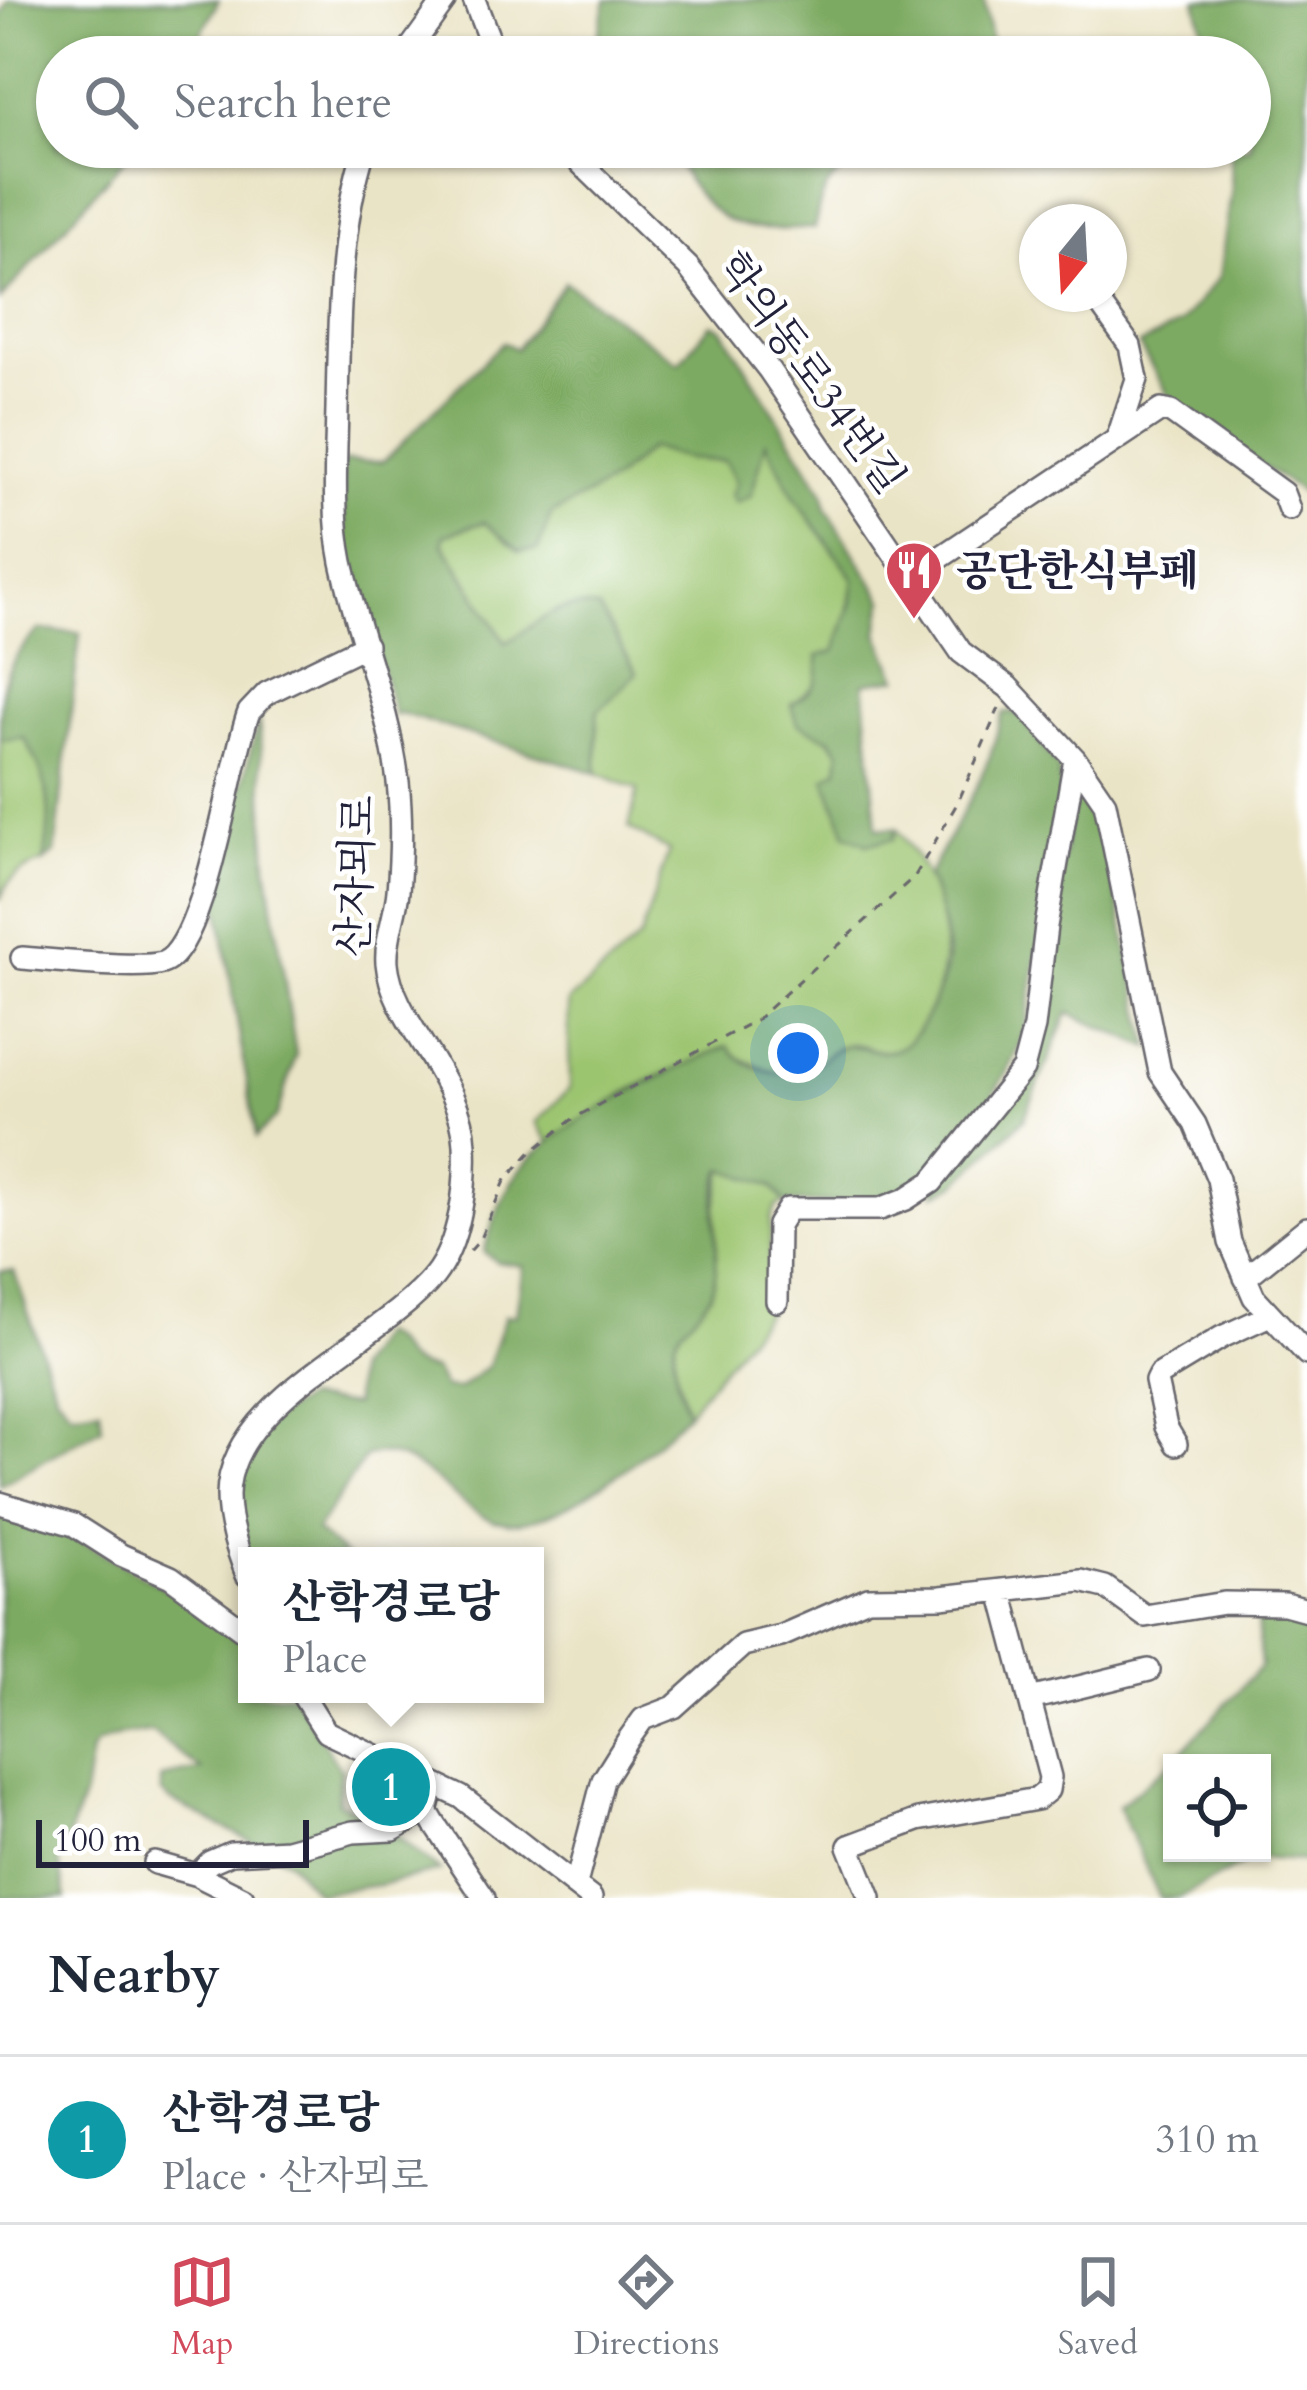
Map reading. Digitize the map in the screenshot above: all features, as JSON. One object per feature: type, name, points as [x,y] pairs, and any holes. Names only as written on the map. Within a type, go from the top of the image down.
[{"type":"street","points":[[419,36],[445,0]]},
{"type":"street","points":[[474,0],[488,36]]},
{"type":"street","name":"산자뫼로","points":[[238,1547],[228,1495],[243,1444],[266,1415],[415,1295],[446,1256],[461,1198],[465,1132],[451,1093],[400,1000],[387,962],[398,893],[398,782],[385,710],[343,565],[335,475],[338,343],[347,223],[360,168]]},
{"type":"street","name":"학의동로34번길","points":[[586,168],[688,267],[769,370],[961,652],[1008,687],[1076,759],[1105,803],[1160,1072],[1195,1124],[1218,1179],[1230,1242],[1245,1278],[1270,1315],[1307,1354]]},
{"type":"street","points":[[1106,312],[1130,346],[1137,379],[1118,437]]},
{"type":"street","points":[[911,577],[1161,410],[1171,412],[1283,493],[1289,508]]},
{"type":"street","points":[[22,958],[147,964],[172,958],[185,942],[202,891],[249,712],[267,693],[366,645]]},
{"type":"street","points":[[777,1301],[778,1225],[788,1208],[880,1209],[906,1198],[932,1182],[1023,1069],[1034,1027],[1046,926],[1076,759]]},
{"type":"street","points":[[1245,1278],[1307,1228]]},
{"type":"street","points":[[1176,1444],[1166,1426],[1156,1381],[1159,1375],[1222,1336],[1270,1315]]},
{"type":"street","points":[[0,1503],[74,1526],[121,1555],[171,1577],[238,1626]]},
{"type":"street","points":[[308,1703],[326,1732],[433,1781],[492,1818],[583,1891],[604,1780],[628,1740],[643,1719],[674,1707],[743,1645],[782,1636],[868,1598],[941,1598],[1082,1581],[1105,1587],[1144,1616],[1224,1603],[1285,1604],[1307,1610]]},
{"type":"street","points":[[870,1898],[849,1846],[887,1829],[1037,1799],[1048,1790],[1050,1777],[1001,1591]]},
{"type":"street","points":[[1030,1699],[1149,1670]]},
{"type":"street","points":[[433,1781],[428,1811],[484,1898]]},
{"type":"street","points":[[197,1875],[210,1862],[231,1853],[287,1850],[352,1832],[393,1830],[428,1811]]},
{"type":"street","points":[[155,1864],[197,1875],[243,1898]]},
{"type":"path","points":[[446,1256],[470,1252],[505,1181],[544,1142],[574,1118],[756,1020],[915,876],[958,802],[1008,687]]},
{"type":"green space","points":[[8,0],[219,0],[200,36],[36,36],[36,168],[116,168],[0,300],[0,17]]},
{"type":"green space","points":[[606,0],[984,0],[990,36],[598,36]]},
{"type":"green space","points":[[1196,0],[1307,0],[1307,496],[1175,407],[1139,345],[1181,323],[1219,277],[1231,168],[1271,168],[1271,36],[1205,36]]},
{"type":"green space","points":[[681,168],[846,168],[823,196],[815,228],[740,225],[724,218],[696,192]]},
{"type":"green space","points":[[565,282],[679,363],[711,324],[722,328],[824,493],[826,508],[884,600],[878,633],[898,678],[864,683],[877,828],[897,829],[893,839],[867,844],[846,834],[825,778],[838,769],[840,752],[831,739],[798,724],[791,704],[814,686],[818,656],[835,651],[854,579],[795,498],[766,442],[751,496],[736,503],[731,496],[736,482],[725,461],[687,459],[650,448],[614,480],[551,515],[538,550],[519,551],[484,522],[444,535],[443,544],[506,643],[560,610],[599,609],[637,673],[597,712],[597,773],[400,713],[395,716],[346,548],[342,461],[383,462],[503,342],[516,349]]},
{"type":"green space","points":[[765,440],[795,498],[854,579],[843,633],[828,667],[791,704],[840,752],[846,834],[893,839],[897,829],[924,871],[944,937],[939,984],[920,1027],[895,1050],[850,1044],[794,1073],[734,1058],[695,1064],[638,1086],[551,1144],[536,1123],[570,1088],[568,1002],[640,938],[669,851],[629,828],[638,790],[597,773],[597,712],[636,673],[558,609],[507,644],[443,543],[444,535],[484,522],[519,551],[551,515],[614,480],[650,448],[687,459],[725,461],[736,482]]},
{"type":"green space","points":[[39,630],[80,633],[55,853],[44,862],[49,812],[40,768],[24,737],[0,740],[5,680],[16,656]]},
{"type":"green space","points":[[1003,713],[1021,716],[1059,769],[1062,802],[1026,1027],[1007,1071],[956,1144],[917,1181],[897,1192],[857,1201],[786,1203],[772,1186],[723,1169],[716,1199],[711,1293],[674,1347],[687,1413],[621,1471],[564,1508],[508,1523],[484,1517],[414,1464],[383,1454],[366,1456],[316,1531],[335,1547],[246,1547],[239,1484],[249,1447],[280,1415],[305,1399],[354,1405],[355,1370],[379,1334],[411,1363],[434,1370],[444,1388],[459,1389],[488,1366],[505,1316],[516,1315],[523,1266],[497,1262],[484,1252],[512,1181],[547,1144],[622,1096],[728,1046],[754,1066],[789,1073],[811,1068],[841,1048],[895,1050],[914,1036],[937,995],[947,957],[928,876],[974,792]]},
{"type":"green space","points":[[259,718],[267,865],[296,1055],[277,1116],[256,1137],[216,891]]},
{"type":"green space","points":[[24,737],[45,783],[47,844],[44,862],[16,876],[0,901],[0,740]]},
{"type":"green space","points":[[1075,792],[1086,796],[1097,810],[1150,1048],[1068,1013],[1024,1119],[955,1185],[935,1194],[935,1186],[1022,1085]]},
{"type":"green space","points":[[724,1169],[772,1187],[786,1203],[777,1206],[771,1218],[768,1311],[687,1413],[675,1367],[674,1341],[715,1268],[716,1206]]},
{"type":"green space","points":[[0,1271],[14,1271],[56,1394],[71,1412],[100,1408],[102,1427],[0,1485]]},
{"type":"green space","points":[[0,1513],[63,1531],[193,1604],[238,1636],[238,1703],[299,1703],[341,1770],[338,1802],[382,1824],[440,1871],[317,1893],[287,1860],[161,1792],[161,1778],[201,1770],[152,1732],[121,1735],[96,1744],[91,1751],[84,1795],[59,1862],[66,1898],[0,1898]]},
{"type":"green space","points":[[1256,1608],[1307,1615],[1307,1861],[1271,1859],[1271,1754],[1180,1754],[1261,1666]]},
{"type":"green space","points":[[1163,1769],[1163,1862],[1246,1862],[1179,1898],[1160,1898],[1118,1806]]},
{"type":"place","name":"공단한식부페","points":[[914,621]]},
{"type":"place","name":"산학경로당","points":[[391,1787]]}]
